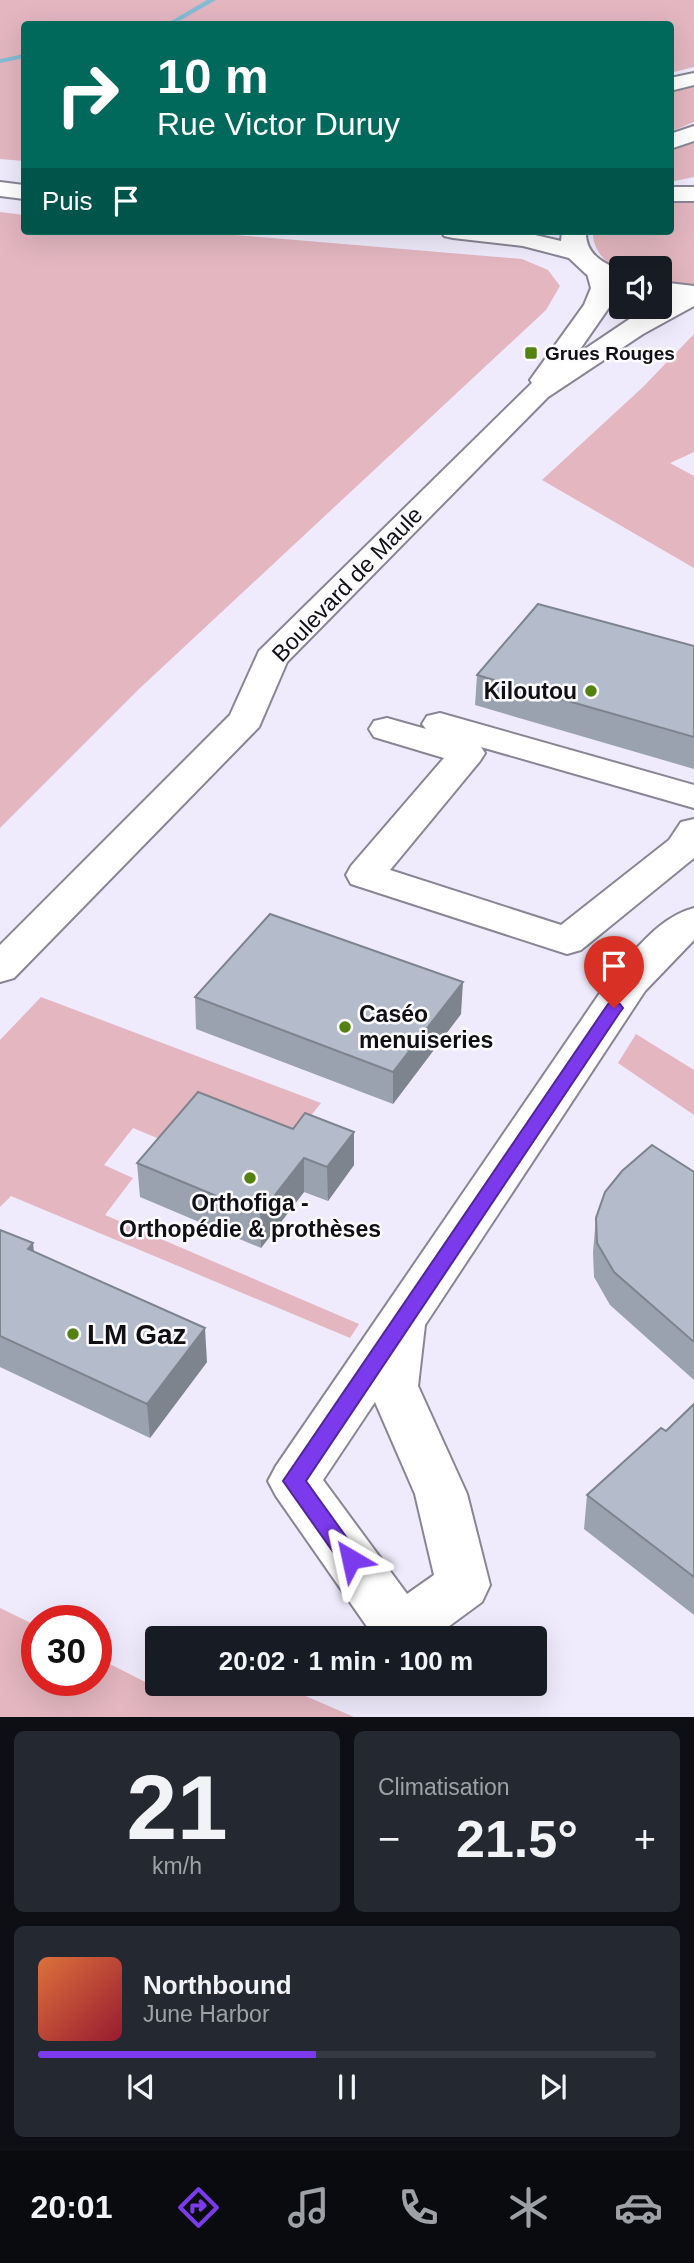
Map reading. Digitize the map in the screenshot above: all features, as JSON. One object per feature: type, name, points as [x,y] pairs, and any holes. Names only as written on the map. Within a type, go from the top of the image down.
[{"type":"main road","points":[[674,84],[694,79]]},
{"type":"main road","points":[[674,140],[694,133]]},
{"type":"main road","points":[[0,172],[21,174]]},
{"type":"main road","points":[[0,180],[21,182]]},
{"type":"main road","points":[[0,189],[21,192]]},
{"type":"main road","points":[[486,235],[535,241],[575,241],[609,274]]},
{"type":"main road","name":"Boulevard de Maule","points":[[0,970],[246,719],[271,658],[538,391],[597,306],[609,277]]},
{"type":"main road","points":[[672,292],[694,295]]},
{"type":"main road","name":"Boulevard de Maule","points":[[538,391],[569,374],[649,316],[694,295]]},
{"type":"main road","points":[[694,797],[395,721],[467,753],[365,875],[568,941],[682,848],[694,830]]},
{"type":"main road","points":[[401,1323],[393,1387],[440,1494],[463,1585],[401,1630],[294,1481],[630,981],[672,936],[694,921]]},
{"type":"shaded area","points":[[0,0],[694,0],[694,67],[674,72],[674,21],[21,21],[21,161],[0,159]]},
{"type":"shaded area","points":[[694,86],[694,122],[674,130],[674,92]]},
{"type":"shaded area","points":[[694,142],[694,177],[674,181],[674,149]]},
{"type":"shaded area","points":[[674,201],[694,201],[694,285],[672,282],[672,256],[609,256],[609,263],[594,243],[593,235],[674,235]]},
{"type":"shaded area","points":[[0,212],[21,215],[21,235],[235,235],[522,259],[548,270],[560,286],[546,310],[139,689],[0,828]]},
{"type":"shaded area","points":[[694,334],[694,452],[670,463],[694,476],[694,568],[542,480],[643,387]]},
{"type":"shaded area","points":[[41,997],[321,1103],[287,1146],[169,1143],[133,1128],[104,1165],[133,1178],[105,1215],[359,1324],[350,1338],[11,1196],[0,1207],[0,1040]]},
{"type":"shaded area","points":[[636,1034],[694,1070],[694,1115],[618,1063]]},
{"type":"shaded area","points":[[0,1608],[21,1618],[21,1696],[112,1696],[112,1665],[145,1682],[145,1696],[306,1696],[354,1717],[0,1717]]},
{"type":"building","name":"Kiloutou","points":[[538,604],[694,646],[694,737],[477,675]]},
{"type":"building","points":[[270,914],[463,982],[393,1072],[195,997]]},
{"type":"building","points":[[198,1092],[293,1129],[305,1113],[354,1132],[327,1167],[304,1158],[260,1214],[137,1163]]},
{"type":"building","points":[[652,1145],[694,1172],[694,1342],[614,1272],[597,1243],[596,1218],[605,1192],[622,1171]]},
{"type":"building","name":"LM Gaz","points":[[0,1230],[33,1243],[28,1249],[205,1328],[147,1404],[0,1336]]},
{"type":"building","points":[[694,1404],[694,1577],[587,1495],[661,1428],[666,1431]]},
{"type":"waterway","points":[[175,21],[212,0]]},
{"type":"waterway","points":[[0,61],[21,57]]},
{"type":"place","name":"Grues Rouges","points":[[531,353]]},
{"type":"place","name":"Kiloutou","points":[[591,691]]},
{"type":"place","name":"Caséo menuiseries","points":[[345,1027]]},
{"type":"place","name":"Orthofiga - Orthopédie & prothèses","points":[[250,1178]]},
{"type":"place","name":"LM Gaz","points":[[73,1334]]},
{"type":"route","points":[[351,1559],[294,1481],[614,1008]]}]
